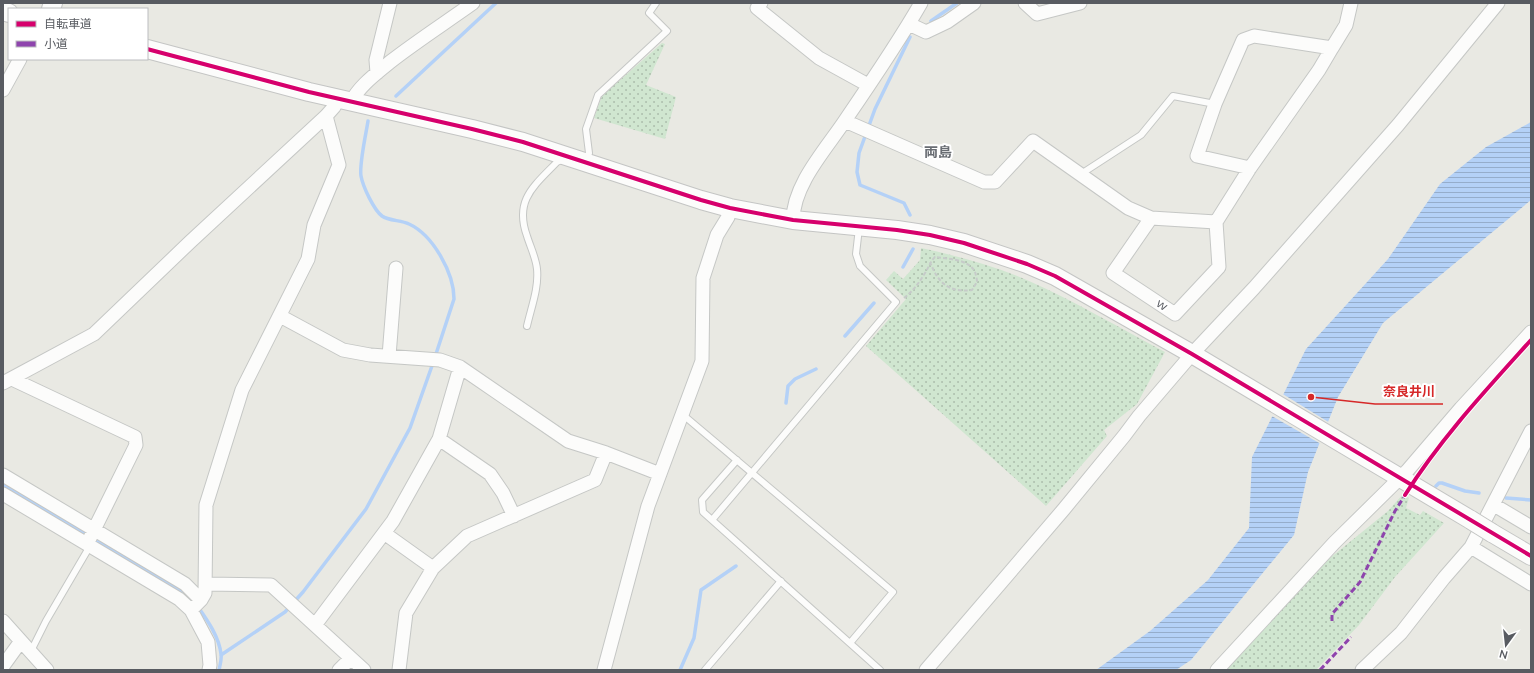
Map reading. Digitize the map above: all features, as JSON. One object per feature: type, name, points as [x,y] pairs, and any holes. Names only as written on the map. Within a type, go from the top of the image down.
[{"type":"street","points":[[377,73],[376,60],[390,3]]},
{"type":"street","points":[[7,381],[94,334],[334,108],[356,93],[377,73],[405,51],[473,3]]},
{"type":"street","points":[[761,3],[757,8],[819,58],[868,85]]},
{"type":"street","points":[[794,220],[794,212],[805,178],[845,121],[909,24],[921,3]]},
{"type":"street","points":[[909,24],[926,32],[947,22],[974,3]]},
{"type":"street","points":[[1025,3],[1037,14],[1080,3]]},
{"type":"street","points":[[845,121],[984,182],[995,182],[1034,141],[1128,208],[1151,218],[1216,222],[1250,168],[1319,70],[1346,25],[1351,3]]},
{"type":"street","points":[[926,670],[1064,508],[1139,416],[1195,356],[1398,125],[1493,4]]},
{"type":"street","points":[[1250,168],[1198,156],[1215,104],[1243,40],[1254,36],[1332,48]]},
{"type":"street","points":[[148,49],[345,100],[524,142],[701,200],[730,208],[794,220],[897,230],[930,235],[964,243],[1027,264],[1055,276],[1195,356],[1531,556]]},
{"type":"street","points":[[3,90],[19,60]]},
{"type":"street","points":[[196,605],[205,593],[206,584],[206,505],[242,390],[308,259],[314,225],[339,165],[326,116]]},
{"type":"street","points":[[604,670],[648,506],[702,361],[703,278],[717,236],[728,216],[730,208]]},
{"type":"street","name":"ｗ","points":[[1151,218],[1114,273],[1175,314],[1219,267],[1216,222]]},
{"type":"street","points":[[390,356],[396,268]]},
{"type":"street","points":[[280,316],[343,350],[370,355],[440,360],[460,367],[568,441],[606,453],[660,474]]},
{"type":"street","points":[[1217,670],[1334,543],[1398,477],[1531,332]]},
{"type":"street","points":[[315,625],[393,521],[439,439],[460,367]]},
{"type":"street","points":[[7,381],[135,437],[136,445],[90,539]]},
{"type":"street","points":[[1362,670],[1401,633],[1444,578],[1471,547],[1531,431]]},
{"type":"street","points":[[439,439],[490,474],[503,493],[514,516]]},
{"type":"street","points":[[399,670],[406,613],[433,568],[467,536],[596,480],[606,453]]},
{"type":"street","points":[[3,475],[90,539],[179,599],[196,605]]},
{"type":"street","points":[[3,494],[90,539]]},
{"type":"street","points":[[1494,505],[1531,527]]},
{"type":"street","points":[[384,533],[433,568]]},
{"type":"street","points":[[1471,547],[1531,584]]},
{"type":"street","points":[[206,584],[271,585],[364,670]]},
{"type":"street","points":[[196,605],[208,642],[209,670]]},
{"type":"street","points":[[3,621],[47,670]]},
{"type":"street","points":[[3,666],[21,641]]},
{"type":"street","points":[[339,670],[351,658]]},
{"type":"lane","points":[[585,162],[589,153],[586,129],[598,95],[667,31],[649,13],[656,3]]},
{"type":"lane","points":[[1081,175],[1141,135],[1173,96],[1215,104]]},
{"type":"lane","points":[[527,326],[538,279],[537,266],[524,228],[523,209],[528,193],[557,162],[567,156]]},
{"type":"lane","points":[[712,520],[896,302],[860,266],[856,254],[859,226]]},
{"type":"lane","points":[[682,414],[893,592],[850,643]]},
{"type":"lane","points":[[736,460],[702,500],[703,512],[880,670]]},
{"type":"lane","points":[[31,651],[90,539]]},
{"type":"lane","points":[[705,670],[781,581]]},
{"type":"path","points":[[896,302],[913,291],[926,272],[930,262],[935,257],[952,259],[968,264],[975,272],[977,282],[972,290],[960,291],[947,286],[935,276],[930,262]]},
{"type":"green space","points":[[662,43],[665,44],[646,85],[676,97],[665,139],[594,118],[602,96]]},
{"type":"green space","points":[[921,248],[976,262],[1029,281],[1081,306],[1165,352],[1137,404],[1104,430],[1107,436],[1046,506],[866,346],[906,299],[886,280],[894,271],[903,279],[920,260]]},
{"type":"green space","points":[[1403,494],[1409,498],[1406,508],[1420,515],[1423,511],[1444,523],[1395,577],[1359,625],[1316,670],[1223,670],[1330,558],[1388,511]]},
{"type":"water","points":[[1531,122],[1531,200],[1383,323],[1338,397],[1308,472],[1294,535],[1191,660],[1176,670],[1096,670],[1150,631],[1208,580],[1249,528],[1252,457],[1306,349],[1388,259],[1440,184],[1486,147]]},
{"type":"pier","points":[[1281,393],[1330,423],[1321,444],[1270,415]]},
{"type":"waterway","points":[[396,96],[496,3]]},
{"type":"waterway","points":[[931,21],[957,3]]},
{"type":"waterway","points":[[910,37],[875,109],[859,153],[857,172],[860,185],[904,203],[910,215]]},
{"type":"waterway","points":[[368,121],[362,157],[361,176],[369,198],[382,216],[409,224],[418,229],[434,246],[446,267],[450,278],[454,299],[435,357]]},
{"type":"waterway","points":[[903,267],[913,249]]},
{"type":"waterway","points":[[845,336],[874,303]]},
{"type":"waterway","points":[[221,655],[285,612],[303,592],[366,509],[410,428],[433,363]]},
{"type":"waterway","points":[[786,403],[788,386],[795,379],[816,369]]},
{"type":"waterway","points":[[1436,486],[1439,483],[1442,483],[1465,491],[1479,493]]},
{"type":"waterway","points":[[3,484],[88,535]]},
{"type":"waterway","points":[[1506,498],[1531,500]]},
{"type":"waterway","points":[[93,538],[189,596]]},
{"type":"waterway","points":[[680,670],[694,638],[701,590],[736,566]]},
{"type":"waterway","points":[[198,607],[218,641],[221,656],[219,670]]},
{"type":"marked path","points":[[1332,621],[1332,614],[1360,582],[1395,511],[1407,492]]},
{"type":"marked path","points":[[1320,670],[1351,637]]},
{"type":"cycle path","points":[[148,49],[309,92],[523,142],[730,208],[793,220],[897,230],[930,235],[964,243],[1027,264],[1055,276],[1192,354],[1531,556]]},
{"type":"cycle path","points":[[1405,495],[1449,434],[1531,340]]},
{"type":"place","name":"奈良井川","points":[[1311,397]]},
{"type":"district","name":"両島","points":[[938,152]]}]
